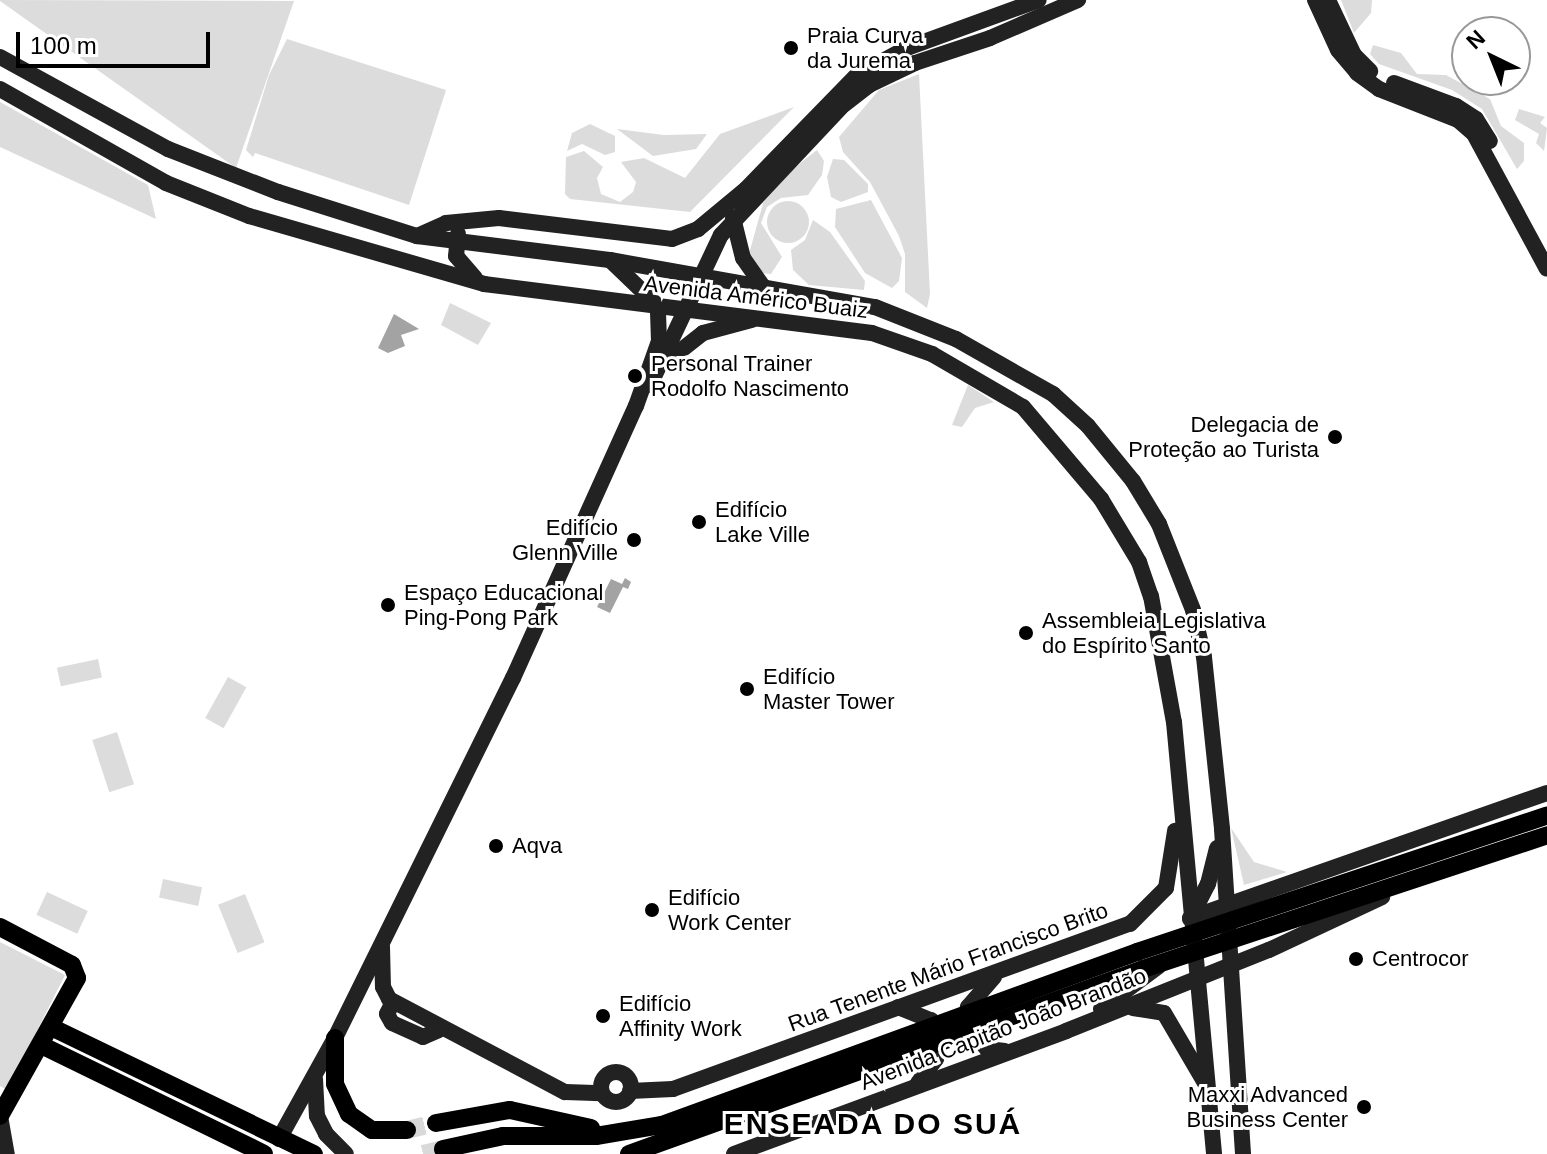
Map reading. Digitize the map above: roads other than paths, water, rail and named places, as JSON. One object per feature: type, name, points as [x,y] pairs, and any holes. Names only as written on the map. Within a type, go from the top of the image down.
[{"type":"main road","points":[[417,236],[446,223],[499,218],[672,239],[698,229],[746,189],[857,75],[907,48],[1039,0]]},
{"type":"main road","points":[[636,406],[665,362],[700,280],[733,218],[869,85],[1078,0]]},
{"type":"main road","points":[[1315,0],[1338,50],[1357,73],[1379,89],[1458,120],[1474,134],[1505,185]]},
{"type":"main road","points":[[1328,0],[1364,68],[1476,119],[1547,269]]},
{"type":"main road","name":"Avenida Américo Buaiz","points":[[0,57],[168,149],[278,192],[417,236],[610,260],[700,280],[875,307],[943,333],[1053,394],[1111,451],[1159,524],[1193,610],[1204,657],[1222,829],[1236,1004],[1243,1154]]},
{"type":"main road","name":"Avenida Américo Buaiz","points":[[0,89],[103,150],[249,216],[484,284],[872,333],[932,354],[1023,407],[1101,499],[1139,562],[1151,596],[1165,652],[1180,783],[1214,1154]]},
{"type":"main road","points":[[182,188],[198,172],[278,192]]},
{"type":"main road","points":[[484,284],[461,268],[457,243],[465,226],[499,218]]},
{"type":"main road","points":[[733,218],[743,258],[765,289]]},
{"type":"main road","points":[[41,1045],[256,1150],[267,1148],[279,1139],[316,1075],[469,770],[636,406],[659,341],[658,306],[610,260]]},
{"type":"main road","points":[[665,362],[703,333],[761,317]]},
{"type":"main road","name":"Rua Tenente Mário Francisco Brito","points":[[630,1091],[673,1089],[1130,924],[1146,913],[1166,888],[1172,866],[1180,783]]},
{"type":"main road","points":[[1190,918],[1547,793]]},
{"type":"main road","points":[[629,1154],[705,1120],[1137,952],[1547,815]]},
{"type":"main road","name":"Avenida Capitão João Brandão","points":[[734,1154],[918,1083],[1066,1031],[1253,956],[1516,836],[1547,815]]},
{"type":"main road","points":[[1066,1031],[1159,966],[1208,884],[1222,829]]},
{"type":"main road","points":[[443,1149],[517,1135],[629,1132],[705,1120],[1143,969],[1547,835]]},
{"type":"main road","points":[[0,927],[77,972],[51,1027],[0,1116],[7,1154]]},
{"type":"main road","points":[[382,941],[383,987],[393,1002],[439,1030],[565,1092],[602,1093],[614,1101],[630,1091],[627,1078],[615,1072],[603,1079],[602,1093]]},
{"type":"main road","points":[[1236,1004],[1241,975],[1253,956]]},
{"type":"main road","points":[[973,1038],[967,1025],[968,1007],[1002,970]]},
{"type":"main road","points":[[935,993],[973,1038],[987,1049],[1009,1051]]},
{"type":"main road","points":[[898,1007],[931,1020],[938,1040],[936,1059],[918,1083]]},
{"type":"main road","points":[[1120,1008],[1151,1007],[1164,1013],[1210,1092]]},
{"type":"main road","points":[[51,1027],[314,1154]]},
{"type":"main road","points":[[335,1038],[335,1084],[349,1114],[372,1130],[407,1130]]},
{"type":"main road","points":[[316,1075],[317,1116],[346,1154]]},
{"type":"main road","points":[[436,1123],[510,1110],[629,1132]]},
{"type":"tunnel","points":[[407,1130],[436,1123]]},
{"type":"tunnel","points":[[423,1154],[443,1149]]},
{"type":"place","name":"Praia Curva da Jurema","points":[[791,48]]},
{"type":"place","name":"Personal Trainer Rodolfo Nascimento","points":[[635,376]]},
{"type":"place","name":"Delegacia de Proteção ao Turista","points":[[1335,437]]},
{"type":"place","name":"Edifício Lake Ville","points":[[699,522]]},
{"type":"place","name":"Edifício Glenn Ville","points":[[634,540]]},
{"type":"place","name":"Espaço Educacional Ping-Pong Park","points":[[388,605]]},
{"type":"place","name":"Assembleia Legislativa do Espírito Santo","points":[[1026,633]]},
{"type":"place","name":"Edifício Master Tower","points":[[747,689]]},
{"type":"place","name":"Aqva","points":[[496,846]]},
{"type":"place","name":"Edifício Work Center","points":[[652,910]]},
{"type":"place","name":"Centrocor","points":[[1356,959]]},
{"type":"place","name":"Edifício Affinity Work","points":[[603,1016]]},
{"type":"place","name":"Maxxi Advanced Business Center","points":[[1364,1107]]},
{"type":"district","name":"ENSEADA DO SUÁ","points":[[873,1124]]}]
